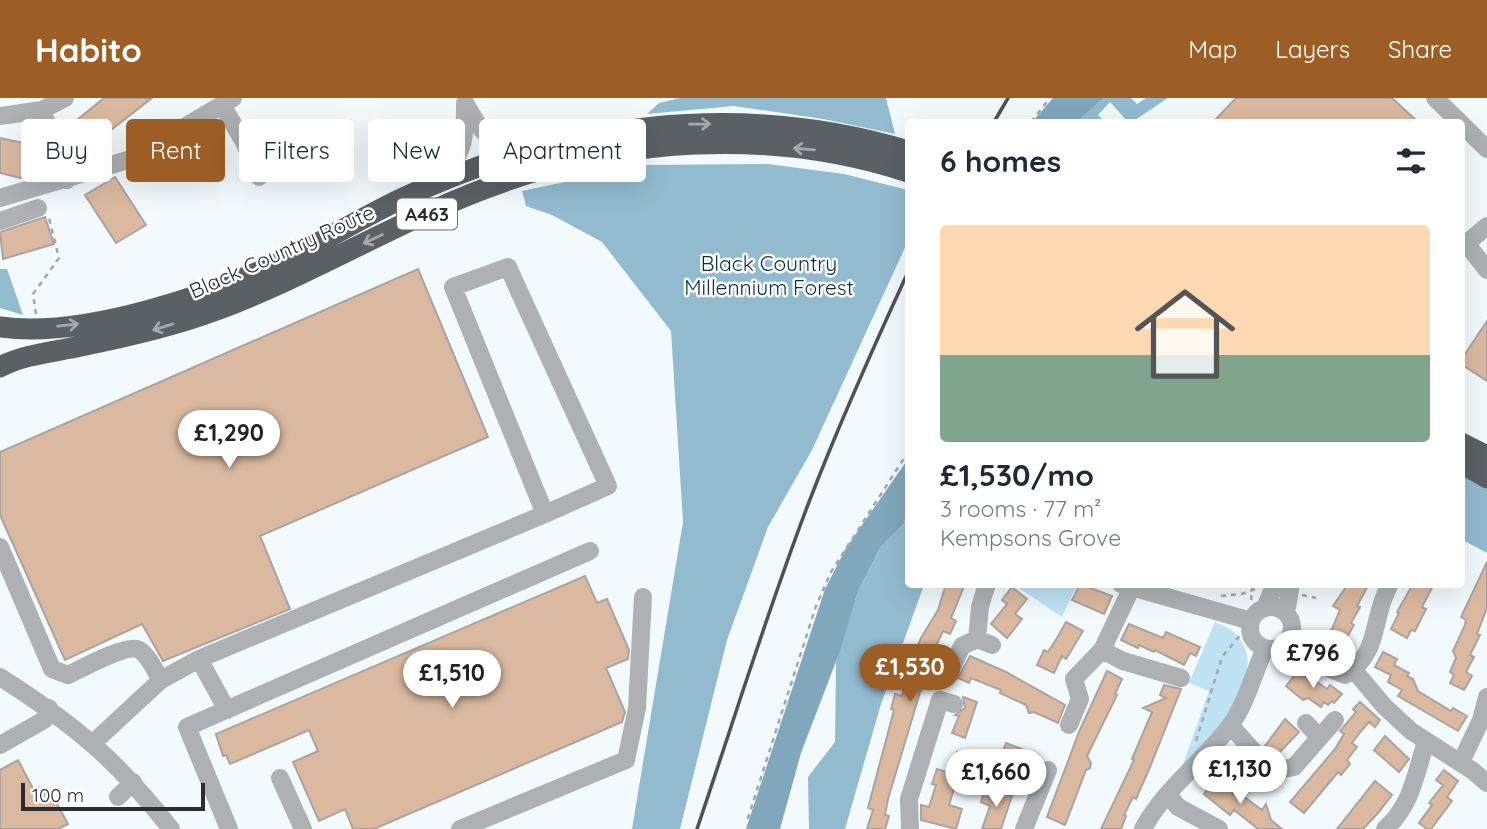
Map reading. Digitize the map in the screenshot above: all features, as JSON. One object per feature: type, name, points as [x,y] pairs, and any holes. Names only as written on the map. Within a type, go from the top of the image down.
[{"type":"highway","name":"Black Country Route","points":[[646,128],[676,124],[748,123],[827,130],[905,150]]},
{"type":"highway","name":"Black Country Route","points":[[0,367],[19,358],[136,335],[214,311],[482,189],[531,172],[582,159],[677,144],[725,143],[812,149],[871,160],[905,171]]},
{"type":"highway","name":"Black Country Route","points":[[0,327],[26,329],[81,324],[134,314],[289,258],[432,186],[479,169]]},
{"type":"highway","points":[[1465,445],[1487,456]]},
{"type":"highway","points":[[1465,465],[1487,478]]},
{"type":"street","points":[[0,116],[42,110],[65,98]]},
{"type":"street","points":[[1435,98],[1459,119]]},
{"type":"street","points":[[466,100],[479,127]]},
{"type":"street","points":[[432,186],[456,162],[465,141],[466,100]]},
{"type":"street","points":[[112,165],[131,159],[227,101],[239,130]]},
{"type":"street","points":[[42,110],[45,119]]},
{"type":"street","points":[[1465,124],[1484,139]]},
{"type":"street","points":[[8,196],[60,182]]},
{"type":"street","points":[[0,221],[30,211],[8,196]]},
{"type":"street","points":[[1465,245],[1487,226]]},
{"type":"street","points":[[1465,247],[1487,270]]},
{"type":"street","points":[[93,743],[161,680],[199,659],[545,513],[608,486],[508,267],[453,287],[545,513]]},
{"type":"street","points":[[0,547],[52,669],[68,675],[126,649],[137,649],[144,654],[161,680]]},
{"type":"street","points":[[229,829],[187,727],[590,551]]},
{"type":"street","points":[[952,667],[977,644],[980,607],[986,588]]},
{"type":"street","points":[[1069,725],[1080,699],[1074,679],[1102,650],[1126,588]]},
{"type":"street","points":[[1130,588],[1248,621]]},
{"type":"street","points":[[1248,621],[1265,608],[1281,588]]},
{"type":"street","points":[[1248,621],[1251,635],[1257,643],[1265,648],[1281,646],[1290,635],[1292,625],[1286,613],[1282,588]]},
{"type":"street","points":[[1312,661],[1345,676],[1367,656],[1382,598],[1388,588]]},
{"type":"street","points":[[460,829],[626,760],[637,708],[643,597]]},
{"type":"street","points":[[1265,608],[1278,608],[1286,613]]},
{"type":"street","points":[[1290,635],[1325,646],[1342,656],[1384,706],[1426,742],[1461,762],[1487,783]]},
{"type":"street","points":[[1143,829],[1168,794],[1230,726],[1243,704],[1265,648]]},
{"type":"street","points":[[1102,650],[1123,661],[1181,678]]},
{"type":"street","points":[[199,659],[227,710]]},
{"type":"street","points":[[0,677],[49,708],[93,743],[133,782],[171,829]]},
{"type":"street","points":[[1461,762],[1481,720],[1487,697]]},
{"type":"street","points":[[910,829],[909,799],[940,700],[954,704]]},
{"type":"street","points":[[0,745],[44,720],[49,708]]},
{"type":"street","points":[[1230,726],[1264,762],[1277,769],[1294,767],[1335,720]]},
{"type":"street","points":[[1306,723],[1319,737]]},
{"type":"street","points":[[1385,829],[1399,816],[1407,803],[1426,742]]},
{"type":"street","points":[[1024,829],[1048,770]]},
{"type":"street","points":[[280,778],[303,829]]},
{"type":"street","points":[[1019,780],[1039,788]]},
{"type":"street","points":[[118,797],[133,782]]},
{"type":"street","points":[[1168,794],[1178,807],[1219,829]]},
{"type":"street","points":[[1399,816],[1413,829]]},
{"type":"path","points":[[1033,119],[1050,98]]},
{"type":"path","points":[[36,317],[33,293],[60,258],[41,187]]},
{"type":"path","points":[[748,829],[748,818],[816,606],[831,572],[905,457]]},
{"type":"path","points":[[1213,597],[1268,588]]},
{"type":"path","points":[[1285,588],[1316,598]]},
{"type":"path","points":[[1196,741],[1222,657],[1242,634],[1248,621],[1254,589]]},
{"type":"shaded area","points":[[1053,98],[1104,98],[1080,119],[1035,119]]},
{"type":"shaded area","points":[[905,463],[905,521],[880,548],[858,591],[840,651],[801,753],[780,829],[746,829],[825,589],[846,548]]},
{"type":"shaded area","points":[[1018,588],[1075,588],[1062,617]]},
{"type":"shaded area","points":[[1215,622],[1236,635],[1246,652],[1247,672],[1228,715],[1182,767],[1209,691],[1189,683]]},
{"type":"green space","points":[[680,98],[886,98],[895,134],[823,119],[734,106],[647,114],[659,103]]},
{"type":"green space","points":[[1104,98],[1131,98],[1137,104],[1146,98],[1168,98],[1136,119],[1125,119],[1110,102],[1098,115],[1102,119],[1080,119]]},
{"type":"green space","name":"Black Country Millennium Forest","points":[[768,164],[844,174],[905,189],[905,248],[812,450],[768,527],[727,640],[680,829],[632,829],[683,522],[671,331],[602,242],[552,215],[526,206],[522,191],[565,182],[646,182],[646,165]]},
{"type":"green space","points":[[0,269],[7,269],[23,315],[0,308]]},
{"type":"green space","points":[[1465,477],[1487,487],[1487,553],[1465,541]]},
{"type":"green space","points":[[905,521],[905,588],[923,588],[881,704],[845,829],[809,829],[808,777],[835,742],[836,662],[858,591],[880,548]]},
{"type":"building","points":[[104,98],[152,98],[112,129],[112,119],[78,119]]},
{"type":"building","points":[[1236,98],[1392,98],[1415,119],[1216,119]]},
{"type":"building","points":[[0,138],[21,142],[21,178],[0,173]]},
{"type":"building","points":[[115,177],[146,225],[116,243],[85,195],[107,182],[112,182]]},
{"type":"building","points":[[45,217],[54,244],[3,259],[0,232]]},
{"type":"building","points":[[418,269],[488,437],[260,536],[290,609],[163,661],[142,624],[65,660],[0,515],[0,452]]},
{"type":"building","points":[[1487,321],[1487,381],[1465,367],[1465,354]]},
{"type":"building","points":[[1487,562],[1487,608],[1477,634],[1480,635],[1470,655],[1474,657],[1466,672],[1472,676],[1464,690],[1450,683],[1454,675],[1450,672],[1456,658],[1453,651],[1465,625],[1466,620],[1461,617]]},
{"type":"building","points":[[585,576],[597,603],[607,599],[629,650],[628,659],[606,668],[625,712],[622,722],[374,829],[353,829],[345,809],[319,821],[293,762],[318,751],[309,730],[230,764],[226,755],[223,756],[216,734]]},
{"type":"building","points":[[945,588],[963,588],[951,618],[956,621],[950,634],[943,631],[930,665],[934,667],[927,681],[924,679],[888,799],[885,815],[889,816],[885,829],[867,829],[873,810],[868,808],[894,710],[891,709],[895,694],[902,696],[907,671],[921,638],[938,610]]},
{"type":"building","points":[[1011,588],[1027,599],[1015,614],[1022,619],[1007,638],[991,624],[1007,604],[1002,600]]},
{"type":"building","points":[[1078,588],[1091,588],[1112,596],[1104,614],[1072,600]]},
{"type":"building","points":[[1345,588],[1367,588],[1357,606],[1360,607],[1351,623],[1354,625],[1346,639],[1331,631],[1340,610],[1333,606]]},
{"type":"building","points":[[1411,588],[1432,588],[1422,607],[1426,609],[1415,631],[1411,630],[1407,638],[1391,629],[1399,613],[1397,612]]},
{"type":"building","points":[[1066,622],[1083,631],[1066,659],[1062,656],[1054,673],[1037,665],[1044,650],[1048,652]]},
{"type":"building","points":[[1129,624],[1163,638],[1166,632],[1200,647],[1196,656],[1190,653],[1184,665],[1155,650],[1154,652],[1139,645],[1138,648],[1121,640]]},
{"type":"building","points":[[1383,652],[1397,659],[1394,665],[1409,673],[1407,676],[1413,679],[1418,691],[1451,711],[1453,708],[1467,716],[1458,731],[1398,696],[1402,690],[1388,682],[1391,675],[1375,667]]},
{"type":"building","points":[[970,656],[1006,672],[1065,705],[1058,723],[1034,712],[1029,713],[1026,705],[1000,693],[1001,690],[971,678],[969,683],[958,678]]},
{"type":"building","points":[[1107,671],[1122,679],[1087,756],[1091,763],[1090,768],[1086,770],[1065,825],[1047,817],[1079,732]]},
{"type":"building","points":[[1298,671],[1311,681],[1313,679],[1327,689],[1330,685],[1342,694],[1334,703],[1332,701],[1328,705],[1324,702],[1321,707],[1308,698],[1303,700],[1286,686]]},
{"type":"building","points":[[1164,685],[1181,689],[1136,799],[1133,797],[1124,815],[1126,816],[1121,829],[1101,829],[1134,760],[1132,759],[1152,712],[1143,708],[1166,698],[1160,695]]},
{"type":"building","points":[[963,697],[977,702],[965,738],[952,733],[959,716],[955,715],[965,708]]},
{"type":"building","points":[[1360,702],[1380,720],[1375,727],[1369,722],[1362,730],[1352,743],[1357,747],[1347,760],[1350,764],[1341,775],[1338,772],[1304,813],[1290,802],[1335,749],[1344,734],[1340,731],[1356,712],[1353,709]]},
{"type":"building","points":[[1285,719],[1299,732],[1277,755],[1265,746]]},
{"type":"building","points":[[1385,736],[1409,759],[1399,772],[1374,750]]},
{"type":"building","points":[[1006,743],[1038,755],[1031,770],[1001,756]]},
{"type":"building","points":[[957,752],[975,763],[970,777],[959,773],[949,805],[962,809],[956,829],[921,820],[921,805],[929,807],[936,785],[932,784],[937,769],[950,773]]},
{"type":"building","points":[[18,760],[38,798],[50,791],[68,824],[58,829],[0,829],[0,770]]},
{"type":"building","points":[[1444,770],[1458,781],[1447,797],[1452,801],[1431,829],[1427,829],[1419,823],[1432,805],[1429,803],[1443,785],[1436,780]]},
{"type":"building","points":[[1229,778],[1233,794],[1239,793],[1262,810],[1266,804],[1271,820],[1282,829],[1258,829],[1234,810],[1230,815],[1204,794],[1215,780],[1222,786]]},
{"type":"building","points":[[1375,781],[1392,795],[1378,813],[1363,829],[1337,829]]},
{"type":"building","points":[[985,788],[1012,796],[1001,829],[982,829],[990,806],[981,802]]},
{"type":"railway","points":[[996,119],[1008,98]]},
{"type":"railway","points":[[697,829],[809,502],[905,279]]}]
